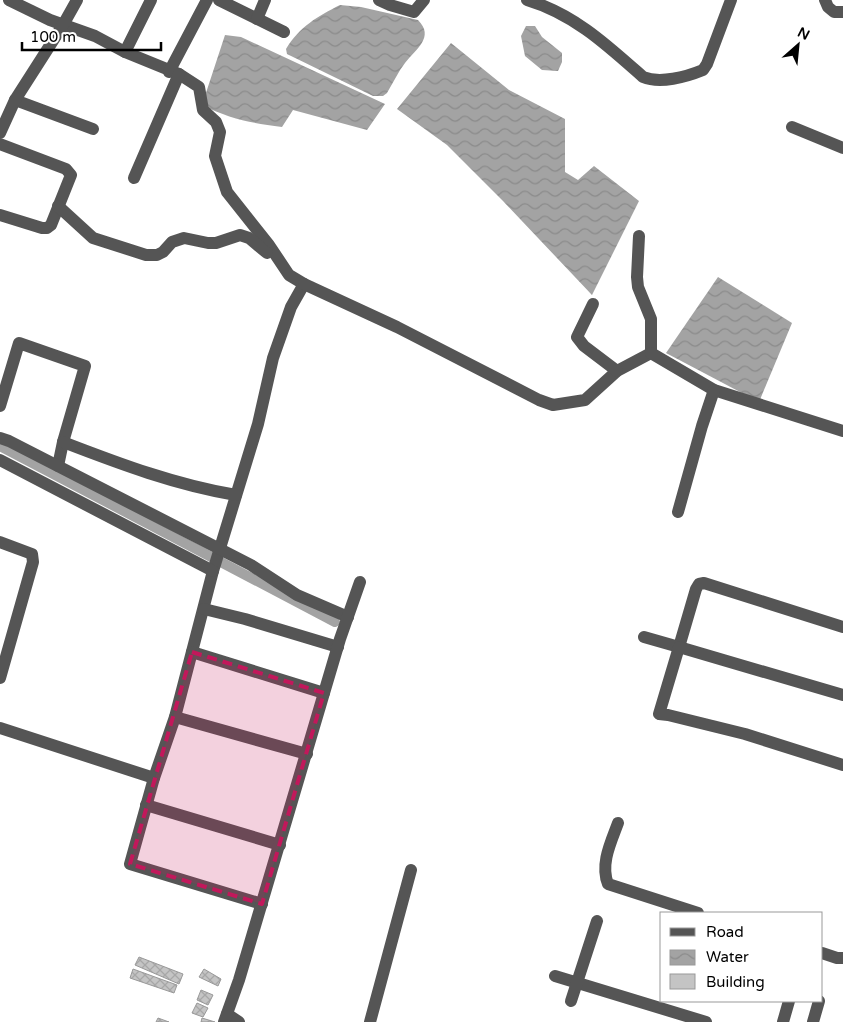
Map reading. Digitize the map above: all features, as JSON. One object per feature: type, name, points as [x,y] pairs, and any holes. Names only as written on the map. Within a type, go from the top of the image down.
[{"type":"street","points":[[9,0],[50,20],[95,36],[125,52],[174,73],[199,87],[204,110],[216,122],[220,132],[216,156],[226,192],[269,245],[289,275]]},
{"type":"street","points":[[0,133],[15,100],[77,0]]},
{"type":"street","points":[[125,52],[151,0]]},
{"type":"street","points":[[134,178],[174,73],[208,0]]},
{"type":"street","points":[[219,0],[284,32]]},
{"type":"street","points":[[256,19],[265,0]]},
{"type":"street","points":[[379,0],[414,12],[424,0]]},
{"type":"street","points":[[527,0],[565,15],[588,29],[644,77],[653,80],[665,80],[703,70],[731,0]]},
{"type":"street","points":[[825,0],[828,7],[834,12],[843,12]]},
{"type":"street","points":[[15,100],[93,130]]},
{"type":"street","points":[[792,127],[843,148]]},
{"type":"street","points":[[0,144],[70,172],[71,175],[50,226],[47,228],[0,215]]},
{"type":"street","points":[[58,206],[93,238],[146,255],[157,255],[163,252],[172,242],[184,238],[216,243],[244,235],[265,251],[277,269],[304,284],[397,327],[539,400],[553,404],[585,400],[617,371],[651,353]]},
{"type":"street","points":[[639,236],[638,287],[651,319],[651,353]]},
{"type":"street","points":[[262,904],[130,864],[154,778],[175,717],[217,558],[258,424],[273,358],[291,307],[304,284]]},
{"type":"street","points":[[593,304],[577,337],[584,346],[617,371]]},
{"type":"street","points":[[0,406],[19,343],[85,366],[58,466]]},
{"type":"street","points":[[651,353],[714,390],[843,431]]},
{"type":"street","points":[[678,512],[714,390]]},
{"type":"street","points":[[0,438],[167,523],[217,558]]},
{"type":"street","points":[[63,442],[164,479],[204,490],[236,495]]},
{"type":"street","points":[[0,460],[217,558],[251,565],[297,595],[348,617]]},
{"type":"street","points":[[0,542],[32,554],[33,562],[0,678]]},
{"type":"street","points":[[239,1022],[225,1018],[239,980],[324,693],[360,582]]},
{"type":"street","points":[[843,627],[704,583],[699,584],[678,647],[659,714],[683,718],[745,734],[843,765]]},
{"type":"street","points":[[204,609],[245,619],[338,647]]},
{"type":"street","points":[[644,637],[843,695]]},
{"type":"street","points":[[192,652],[324,693]]},
{"type":"street","points":[[175,717],[307,754]]},
{"type":"street","points":[[0,728],[154,778]]},
{"type":"street","points":[[146,805],[280,845]]},
{"type":"street","points":[[618,822],[605,861],[604,875],[608,884],[695,912]]},
{"type":"street","points":[[370,1022],[411,870]]},
{"type":"street","points":[[571,1001],[597,921]]},
{"type":"street","points":[[823,953],[843,958]]},
{"type":"street","points":[[556,976],[706,1022]]},
{"type":"street","points":[[783,1022],[789,1002]]},
{"type":"street","points":[[813,1022],[819,1002]]},
{"type":"highlighted area","points":[[192,652],[324,693],[262,904],[130,864]]},
{"type":"water","points":[[340,5],[361,7],[418,20],[423,26],[425,32],[422,43],[402,66],[387,93],[383,96],[373,96],[287,54],[286,49],[303,28]]},
{"type":"water","points":[[526,26],[535,26],[542,37],[562,53],[562,62],[558,71],[542,70],[525,56],[521,36]]},
{"type":"water","points":[[225,35],[241,37],[385,104],[367,130],[293,110],[282,127],[241,120],[212,110],[202,105]]},
{"type":"water","points":[[451,43],[509,90],[565,119],[565,172],[578,180],[594,166],[639,201],[592,295],[447,145],[397,109]]},
{"type":"water","points":[[718,277],[792,323],[759,402],[666,353]]},
{"type":"building","points":[[139,957],[183,974],[179,984],[135,965]]},
{"type":"building","points":[[133,969],[177,985],[174,993],[130,978]]},
{"type":"building","points":[[204,969],[221,979],[218,986],[199,977]]},
{"type":"building","points":[[201,990],[213,995],[208,1005],[197,1000]]},
{"type":"building","points":[[197,1003],[208,1008],[203,1017],[192,1013]]},
{"type":"building","points":[[158,1018],[169,1022],[156,1022]]},
{"type":"building","points":[[202,1018],[215,1022],[201,1022]]},
{"type":"waterway","points":[[0,446],[335,622]]}]
